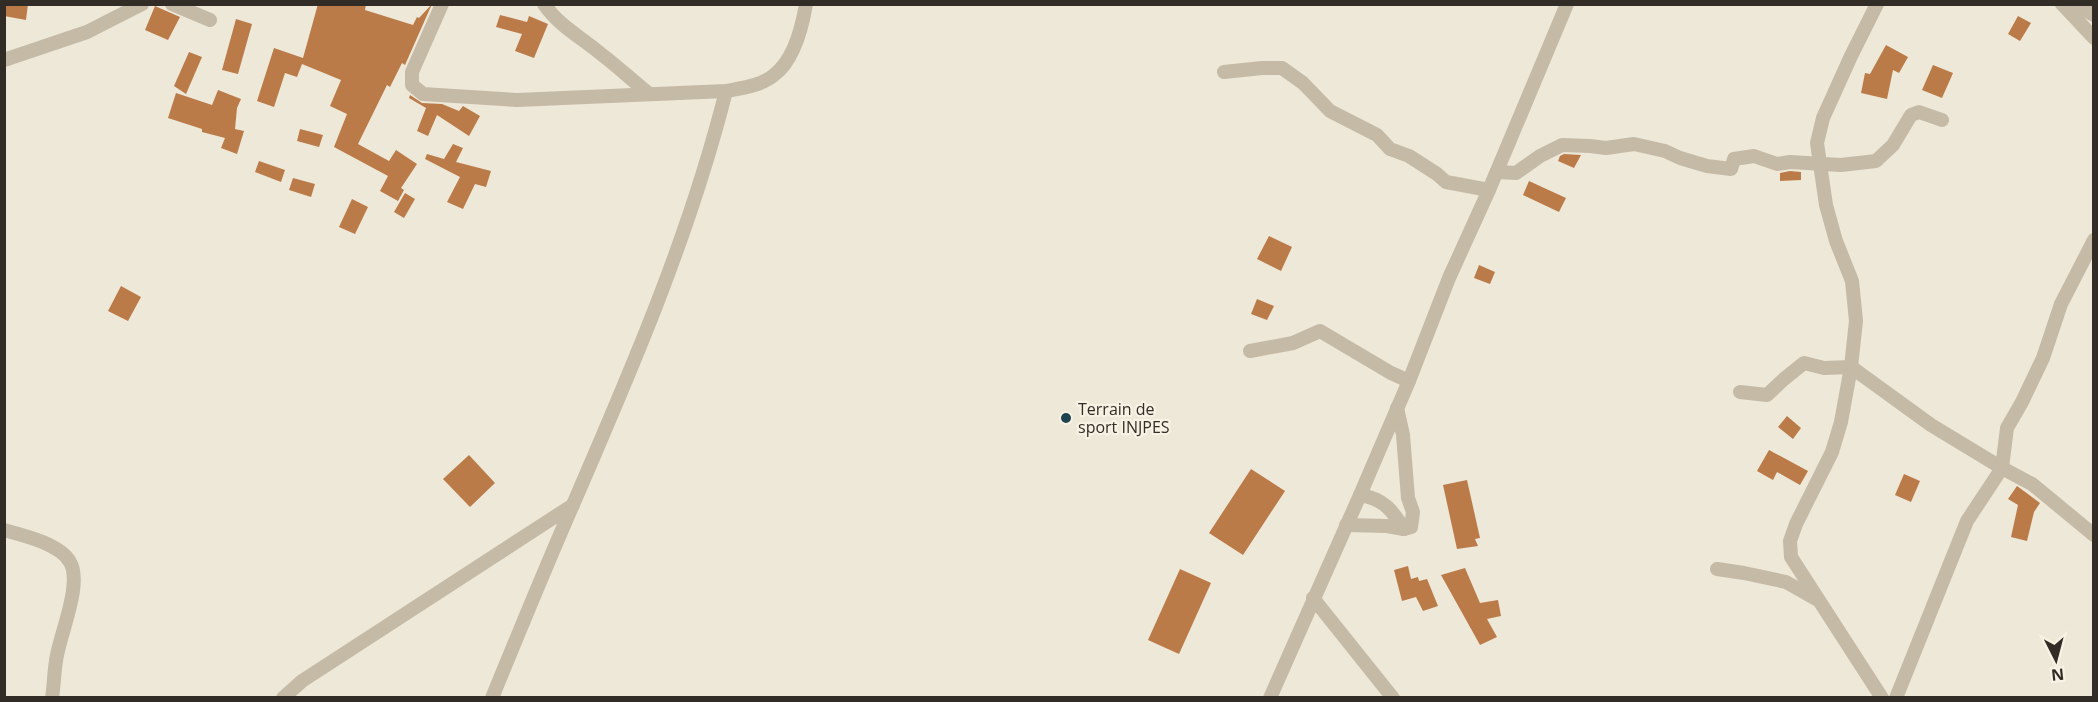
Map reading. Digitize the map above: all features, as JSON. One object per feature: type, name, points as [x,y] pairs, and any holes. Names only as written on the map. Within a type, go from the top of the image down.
[{"type":"street","points":[[4,60],[87,32],[113,11],[142,4]]},
{"type":"street","points":[[172,4],[210,20]]},
{"type":"street","points":[[442,4],[412,72],[412,85],[423,94],[517,100],[726,91],[753,86],[773,77],[783,67],[796,42],[806,4]]},
{"type":"street","points":[[544,4],[569,32],[599,52],[648,93]]},
{"type":"street","points":[[1270,698],[1409,381],[1449,278],[1489,190],[1567,4]]},
{"type":"street","points":[[1877,4],[1823,118],[1817,143],[1826,205],[1833,232],[1852,281],[1856,321],[1851,367],[1841,422],[1832,452],[1796,524],[1790,541],[1791,556],[1882,698]]},
{"type":"street","points":[[2062,4],[2094,38]]},
{"type":"street","points":[[2073,4],[2093,16]]},
{"type":"street","points":[[1224,72],[1282,68],[1303,83],[1330,111],[1377,135],[1390,149],[1409,156],[1437,174],[1446,183],[1489,190]]},
{"type":"street","points":[[492,698],[642,345],[677,254],[716,131],[726,91]]},
{"type":"street","points":[[1497,171],[1516,172],[1562,145],[1606,148],[1634,144],[1665,151],[1707,166],[1731,169],[1734,159],[1754,156],[1777,164],[1790,162],[1840,165],[1876,161],[1893,145],[1911,115],[1919,112],[1942,120]]},
{"type":"street","points":[[1896,698],[1967,520],[2002,468],[2007,428],[2043,358],[2061,304],[2094,240]]},
{"type":"street","points":[[1250,351],[1293,343],[1320,331],[1391,373],[1409,381]]},
{"type":"street","points":[[1740,392],[1767,395],[1804,363],[1824,368],[1851,367],[1912,412],[2032,484],[2094,536]]},
{"type":"street","points":[[1346,525],[1387,526],[1404,529],[1411,527],[1413,512],[1408,498],[1403,435],[1396,408]]},
{"type":"street","points":[[1360,495],[1375,497],[1383,503],[1404,529]]},
{"type":"street","points":[[284,698],[302,681],[573,505]]},
{"type":"street","points":[[4,530],[41,542],[61,552],[71,562],[74,581],[56,660],[52,698]]},
{"type":"street","points":[[1716,569],[1786,582],[1820,602]]},
{"type":"street","points":[[1313,598],[1393,698]]},
{"type":"building","points":[[4,4],[28,4],[26,20],[4,16]]},
{"type":"building","points":[[318,4],[366,4],[365,10],[413,25],[417,17],[419,18],[432,4],[405,65],[402,63],[390,87],[387,85],[358,144],[389,161],[396,150],[417,164],[401,188],[404,190],[398,201],[380,191],[388,176],[334,147],[347,114],[330,106],[341,80],[302,64],[297,77],[285,73],[274,107],[257,101],[274,48],[303,58]]},
{"type":"building","points":[[155,6],[180,17],[168,40],[145,30]]},
{"type":"building","points":[[500,15],[527,22],[529,16],[548,24],[534,58],[515,51],[522,34],[496,27]]},
{"type":"building","points":[[2018,16],[2031,23],[2020,41],[2008,34]]},
{"type":"building","points":[[236,19],[252,24],[238,74],[222,70]]},
{"type":"building","points":[[1886,45],[1908,57],[1899,73],[1893,70],[1887,99],[1861,93],[1865,73],[1870,74]]},
{"type":"building","points":[[189,52],[202,57],[186,94],[174,86]]},
{"type":"building","points":[[1933,65],[1953,73],[1942,98],[1922,90]]},
{"type":"building","points":[[218,90],[241,99],[237,108],[235,129],[244,131],[237,154],[221,148],[225,138],[202,132],[202,129],[168,118],[176,93],[212,105]]},
{"type":"building","points":[[410,95],[422,103],[442,104],[459,111],[463,106],[480,116],[469,136],[437,115],[428,136],[417,131],[426,108],[409,98]]},
{"type":"building","points":[[300,129],[323,135],[319,147],[297,141]]},
{"type":"building","points":[[453,144],[463,148],[456,162],[491,171],[486,187],[475,184],[463,209],[447,202],[460,177],[425,159],[427,154],[444,159]]},
{"type":"building","points":[[1564,154],[1581,155],[1574,168],[1558,161]]},
{"type":"building","points":[[259,161],[285,170],[281,182],[255,172]]},
{"type":"building","points":[[1801,172],[1801,180],[1780,181],[1780,173]]},
{"type":"building","points":[[293,178],[315,184],[311,197],[289,190]]},
{"type":"building","points":[[1529,181],[1566,198],[1559,212],[1523,195]]},
{"type":"building","points":[[405,193],[415,199],[404,218],[394,212]]},
{"type":"building","points":[[352,199],[368,207],[355,234],[339,227]]},
{"type":"building","points":[[1269,236],[1292,247],[1281,271],[1257,259]]},
{"type":"building","points":[[1479,265],[1495,272],[1490,284],[1474,278]]},
{"type":"building","points":[[121,286],[141,297],[128,321],[108,311]]},
{"type":"building","points":[[1257,299],[1274,306],[1267,320],[1251,314]]},
{"type":"building","points":[[1787,416],[1801,428],[1793,439],[1778,427]]},
{"type":"building","points":[[1769,450],[1808,471],[1800,485],[1777,472],[1773,480],[1757,471]]},
{"type":"building","points":[[469,455],[495,483],[470,507],[443,479]]},
{"type":"building","points":[[1251,469],[1285,491],[1243,555],[1209,533]]},
{"type":"building","points":[[1904,474],[1920,481],[1911,502],[1895,495]]},
{"type":"building","points":[[1467,480],[1480,538],[1475,539],[1478,546],[1457,549],[1443,485]]},
{"type":"building","points":[[2017,486],[2040,503],[2034,512],[2027,541],[2011,537],[2018,505],[2008,499]]},
{"type":"building","points":[[1408,566],[1411,579],[1418,577],[1419,581],[1427,579],[1438,606],[1423,611],[1416,597],[1402,601],[1394,570]]},
{"type":"building","points":[[1465,568],[1480,603],[1498,600],[1501,616],[1487,619],[1497,637],[1480,645],[1441,575]]},
{"type":"building","points":[[1180,569],[1211,583],[1179,654],[1148,640]]},
{"type":"place","name":"Terrain de sport INJPES","points":[[1066,418]]}]
